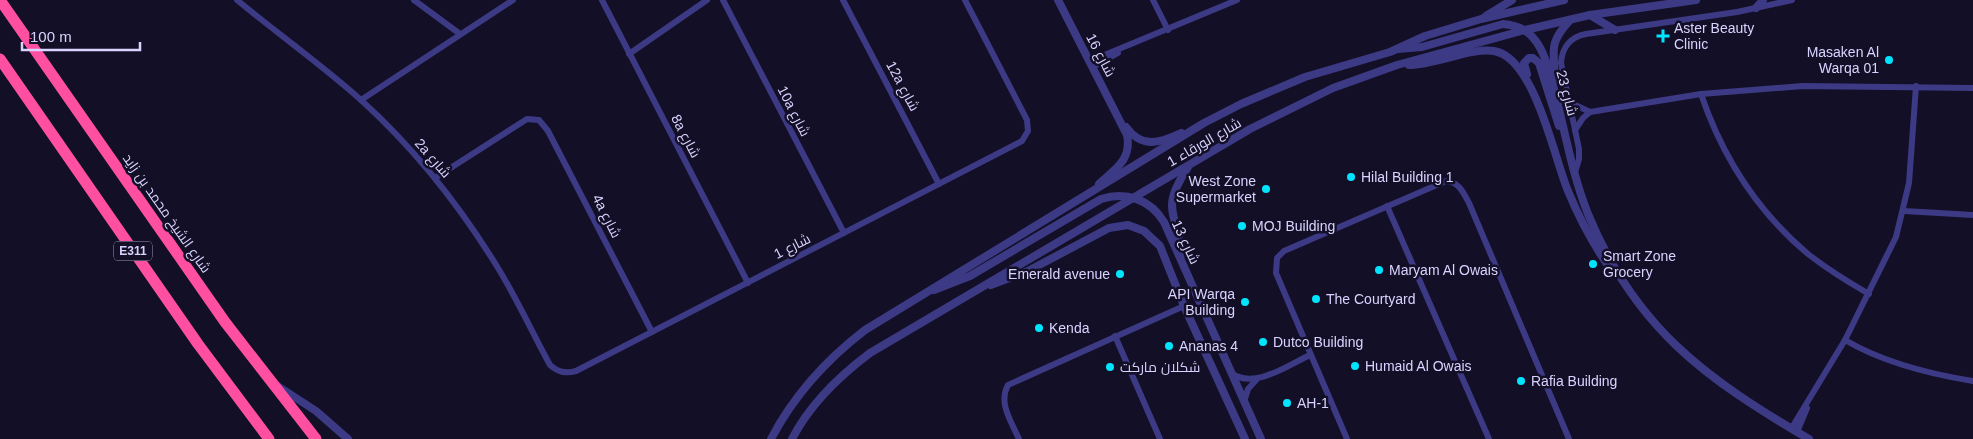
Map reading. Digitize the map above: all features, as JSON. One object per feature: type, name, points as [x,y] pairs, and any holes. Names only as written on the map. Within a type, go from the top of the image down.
[{"type":"highway","name":"شارع الشيخ محمد بن زايد","points":[[0,0],[225,322],[316,439]]},
{"type":"highway","name":"E311","points":[[0,60],[198,344],[269,439]]},
{"type":"street","name":"2a شارع","points":[[237,0],[361,100],[435,178],[458,208],[498,269],[550,365],[561,372]]},
{"type":"street","points":[[414,0],[460,34]]},
{"type":"street","points":[[361,100],[513,0]]},
{"type":"street","name":"8a شارع","points":[[602,0],[748,283]]},
{"type":"street","points":[[629,54],[707,0]]},
{"type":"street","name":"10a شارع","points":[[722,0],[844,233]]},
{"type":"street","name":"12a شارع","points":[[843,0],[940,184]]},
{"type":"street","name":"شارع 1","points":[[561,372],[576,371],[940,184],[1026,137],[1028,132],[1027,120],[965,0]]},
{"type":"street","name":"شارع 16","points":[[1058,0],[1122,121],[1128,140],[1126,156],[1120,166],[1091,192]]},
{"type":"street","points":[[1153,0],[1168,30]]},
{"type":"street","points":[[1092,64],[1237,0]]},
{"type":"street","points":[[1481,19],[1512,0]]},
{"type":"street","name":"شارع الورقاء 1","points":[[771,439],[802,390],[838,352],[879,320],[1204,123],[1246,102],[1305,77],[1397,49],[1418,38],[1481,19],[1564,0]]},
{"type":"street","name":"شارع الورقاء 1","points":[[792,439],[813,406],[857,362],[979,288],[1135,198],[1189,164],[1289,109],[1333,88],[1397,65],[1525,30],[1590,15],[1696,0]]},
{"type":"street","points":[[1756,8],[1763,0]]},
{"type":"street","points":[[1575,172],[1579,154],[1561,63],[1566,46],[1581,35],[1756,8],[1792,0]]},
{"type":"street","points":[[1590,15],[1615,30]]},
{"type":"street","points":[[1554,92],[1553,45],[1559,32],[1571,20]]},
{"type":"street","points":[[1397,49],[1422,46],[1502,24],[1516,26],[1525,30]]},
{"type":"street","name":"شارع 23","points":[[1525,30],[1536,40],[1542,52],[1575,172],[1594,225],[1626,288]]},
{"type":"street","name":"شارع 23","points":[[1397,65],[1426,64],[1481,51],[1498,51],[1512,60],[1522,74],[1542,112],[1574,205],[1597,250],[1626,288],[1664,334],[1704,371],[1731,391],[1809,439]]},
{"type":"street","points":[[1542,112],[1539,94],[1523,68],[1524,63],[1529,58],[1533,58],[1539,63],[1549,101],[1568,146]]},
{"type":"street","points":[[1575,131],[1580,121],[1590,112],[1701,94],[1804,86],[1973,88]]},
{"type":"street","points":[[1794,430],[1810,397],[1845,340],[1891,249],[1904,211],[1909,183],[1916,86]]},
{"type":"street","points":[[1701,94],[1718,139],[1732,164],[1765,211],[1809,255],[1868,294]]},
{"type":"street","points":[[1569,102],[1590,112]]},
{"type":"street","name":"4a شارع","points":[[435,178],[527,119],[540,120],[548,131],[652,332]]},
{"type":"street","name":"شارع 16","points":[[1122,121],[1137,139],[1153,144],[1162,142],[1204,123]]},
{"type":"street","points":[[1181,260],[1179,238],[1172,216],[1172,201],[1176,187],[1189,164]]},
{"type":"street","points":[[1347,439],[1276,272],[1277,258],[1284,251],[1441,182],[1453,182],[1460,187],[1568,439]]},
{"type":"street","points":[[924,292],[952,284],[970,276],[1100,199],[1114,196],[1135,198]]},
{"type":"street","name":"شارع 13","points":[[1135,198],[1150,206],[1161,217],[1261,439]]},
{"type":"street","points":[[1387,206],[1489,439]]},
{"type":"street","points":[[1904,211],[1973,215]]},
{"type":"street","name":"شارع 13","points":[[979,288],[1028,271],[1110,228],[1128,226],[1144,231],[1157,242],[1245,439]]},
{"type":"street","points":[[1020,439],[1003,402],[1003,394],[1008,384],[1184,306]]},
{"type":"street","points":[[1115,336],[1160,439]]},
{"type":"street","points":[[1845,340],[1871,353],[1911,367],[1973,381]]},
{"type":"street","points":[[1244,402],[1248,389],[1258,379],[1310,355]]},
{"type":"street","points":[[1230,372],[1243,379],[1258,379]]},
{"type":"street","points":[[270,381],[316,410],[348,439]]},
{"type":"place","name":"Aster Beauty Clinic","points":[[1663,36]]},
{"type":"place","name":"Masaken Al Warqa 01","points":[[1889,60]]},
{"type":"place","name":"Hilal Building 1","points":[[1351,177]]},
{"type":"place","name":"West Zone Supermarket","points":[[1266,189]]},
{"type":"place","name":"MOJ Building","points":[[1242,226]]},
{"type":"place","name":"Smart Zone Grocery","points":[[1593,264]]},
{"type":"place","name":"Maryam Al Owais","points":[[1379,270]]},
{"type":"place","name":"Emerald avenue","points":[[1120,274]]},
{"type":"place","name":"The Courtyard","points":[[1316,299]]},
{"type":"place","name":"API Warqa Building","points":[[1245,302]]},
{"type":"place","name":"Kenda","points":[[1039,328]]},
{"type":"place","name":"Dutco Building","points":[[1263,342]]},
{"type":"place","name":"Ananas 4","points":[[1169,346]]},
{"type":"place","name":"Humaid Al Owais","points":[[1355,366]]},
{"type":"place","name":"شكلان ماركت","points":[[1110,367]]},
{"type":"place","name":"Rafia Building","points":[[1521,381]]},
{"type":"place","name":"AH-1","points":[[1287,403]]}]
